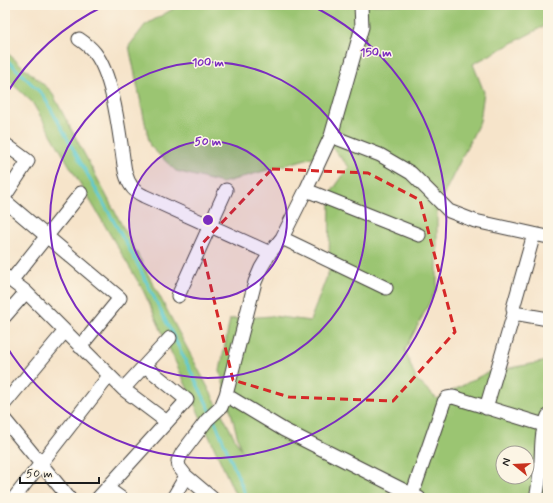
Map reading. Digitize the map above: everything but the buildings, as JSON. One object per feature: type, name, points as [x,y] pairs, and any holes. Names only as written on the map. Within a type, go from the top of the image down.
[{"type":"street","points":[[212,498],[186,476],[179,467],[178,461],[182,453],[207,420],[223,402],[255,282],[270,253],[282,238],[331,136],[362,27],[361,5]]},
{"type":"street","points":[[79,39],[95,52],[101,61],[107,76],[119,125],[125,172],[132,187],[144,196],[209,227],[270,253]]},
{"type":"street","points":[[331,136],[380,155],[411,173],[449,211],[475,221],[548,237]]},
{"type":"street","points":[[5,144],[28,161],[5,197],[47,236],[120,298],[80,347]]},
{"type":"street","points":[[178,296],[226,190]]},
{"type":"street","points":[[306,190],[419,235]]},
{"type":"street","points":[[81,193],[47,236],[8,278],[26,292],[123,389],[167,422]]},
{"type":"street","points":[[486,408],[514,313],[513,308],[534,234]]},
{"type":"street","points":[[282,238],[386,288]]},
{"type":"street","points":[[5,316],[26,292]]},
{"type":"street","points":[[514,313],[548,319]]},
{"type":"street","points":[[5,403],[64,331]]},
{"type":"street","points":[[123,389],[170,338]]},
{"type":"street","points":[[98,498],[187,400],[145,366]]},
{"type":"street","points":[[14,498],[109,376]]},
{"type":"street","points":[[223,402],[284,430],[415,496],[444,402],[447,398],[453,397],[486,408],[546,421],[541,438],[541,492]]},
{"type":"street","points":[[5,420],[69,498]]},
{"type":"street","points":[[173,498],[186,476]]},
{"type":"street","points":[[107,488],[121,498]]},
{"type":"highlighted area","points":[[272,169],[368,173],[420,200],[455,332],[393,401],[289,397],[233,380],[201,245]]},
{"type":"green space","points":[[180,5],[548,5],[548,24],[473,64],[484,92],[480,121],[437,208],[437,288],[405,350],[416,379],[437,399],[488,372],[548,361],[548,498],[237,498],[143,290],[32,102],[5,77],[5,51],[51,91],[241,450],[220,371],[230,319],[272,316],[310,321],[329,271],[330,194],[349,167],[330,145],[313,157],[222,183],[176,171],[150,146],[129,46],[145,25]]},
{"type":"waterway","points":[[5,58],[43,95],[136,261],[211,412]]},
{"type":"waterway","points":[[214,419],[247,498]]}]
